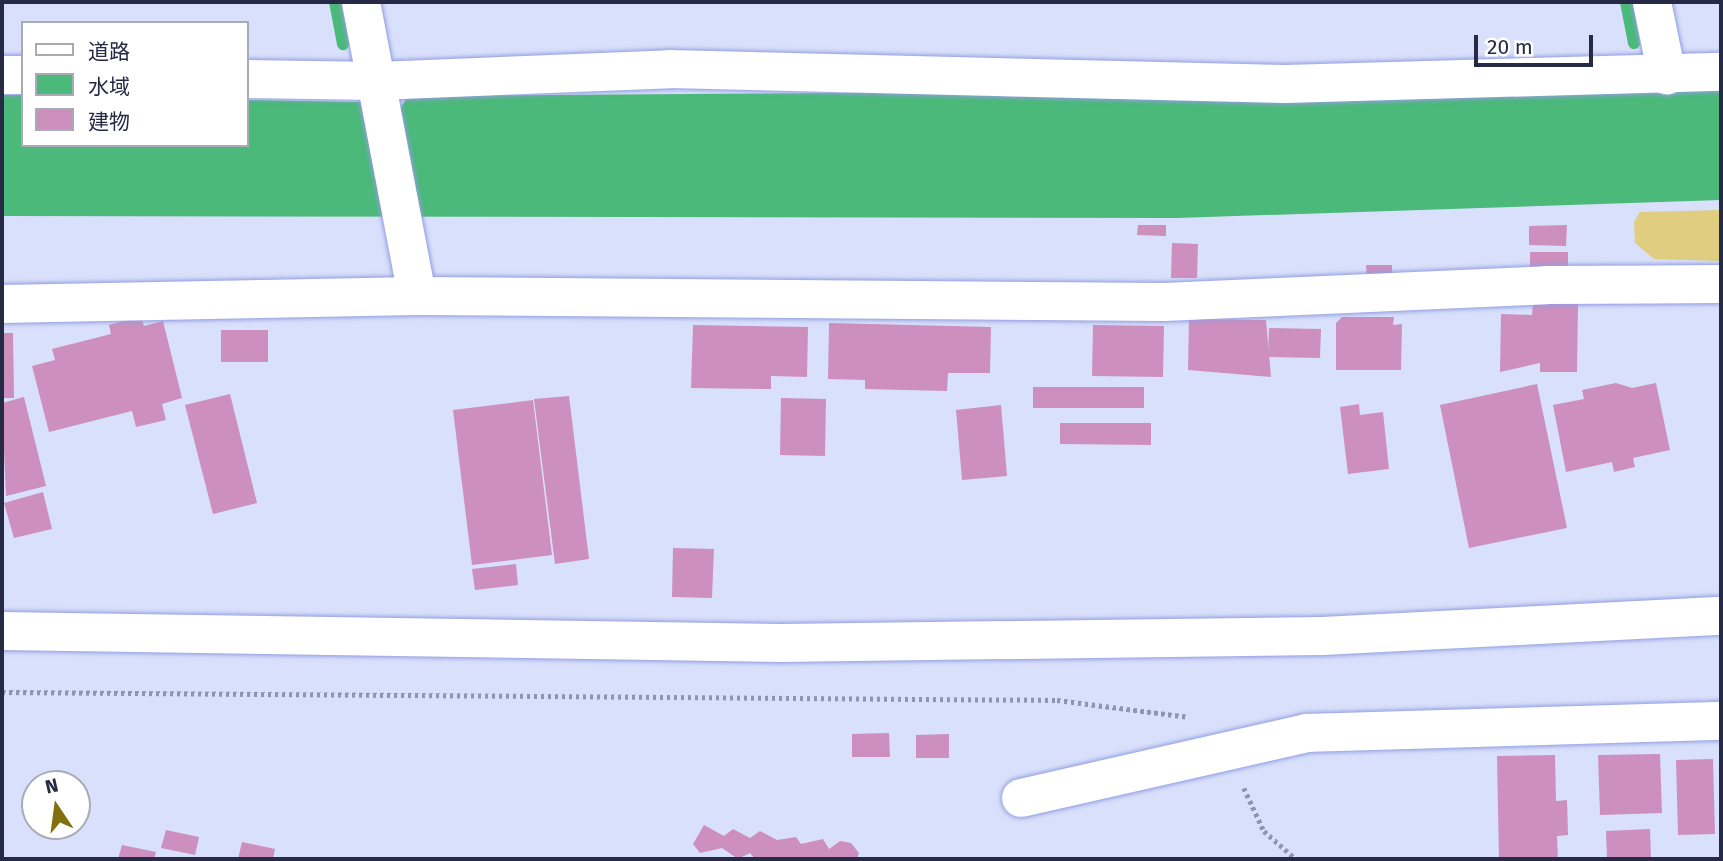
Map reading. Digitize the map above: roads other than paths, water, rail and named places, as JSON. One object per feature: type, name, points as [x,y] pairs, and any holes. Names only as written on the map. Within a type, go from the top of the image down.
[{"type":"street","points":[[361,2],[417,296]]},
{"type":"street","points":[[1652,2],[1667,75]]},
{"type":"street","points":[[248,79],[378,91],[670,69],[1285,85],[1721,72]]},
{"type":"street","points":[[2,75],[21,75]]},
{"type":"street","points":[[2,304],[417,296],[1164,302],[1362,298],[1547,285],[1721,284]]},
{"type":"street","points":[[2,631],[781,643],[1322,636],[1721,616]]},
{"type":"street","points":[[1021,798],[1307,733],[1721,721]]},
{"type":"water","points":[[1721,87],[1721,200],[1177,218],[2,216],[2,95],[21,95],[21,147],[248,147],[248,100],[360,102],[399,110],[408,96]]},
{"type":"waterway","points":[[335,2],[343,44]]},
{"type":"waterway","points":[[1626,2],[1634,43]]}]
